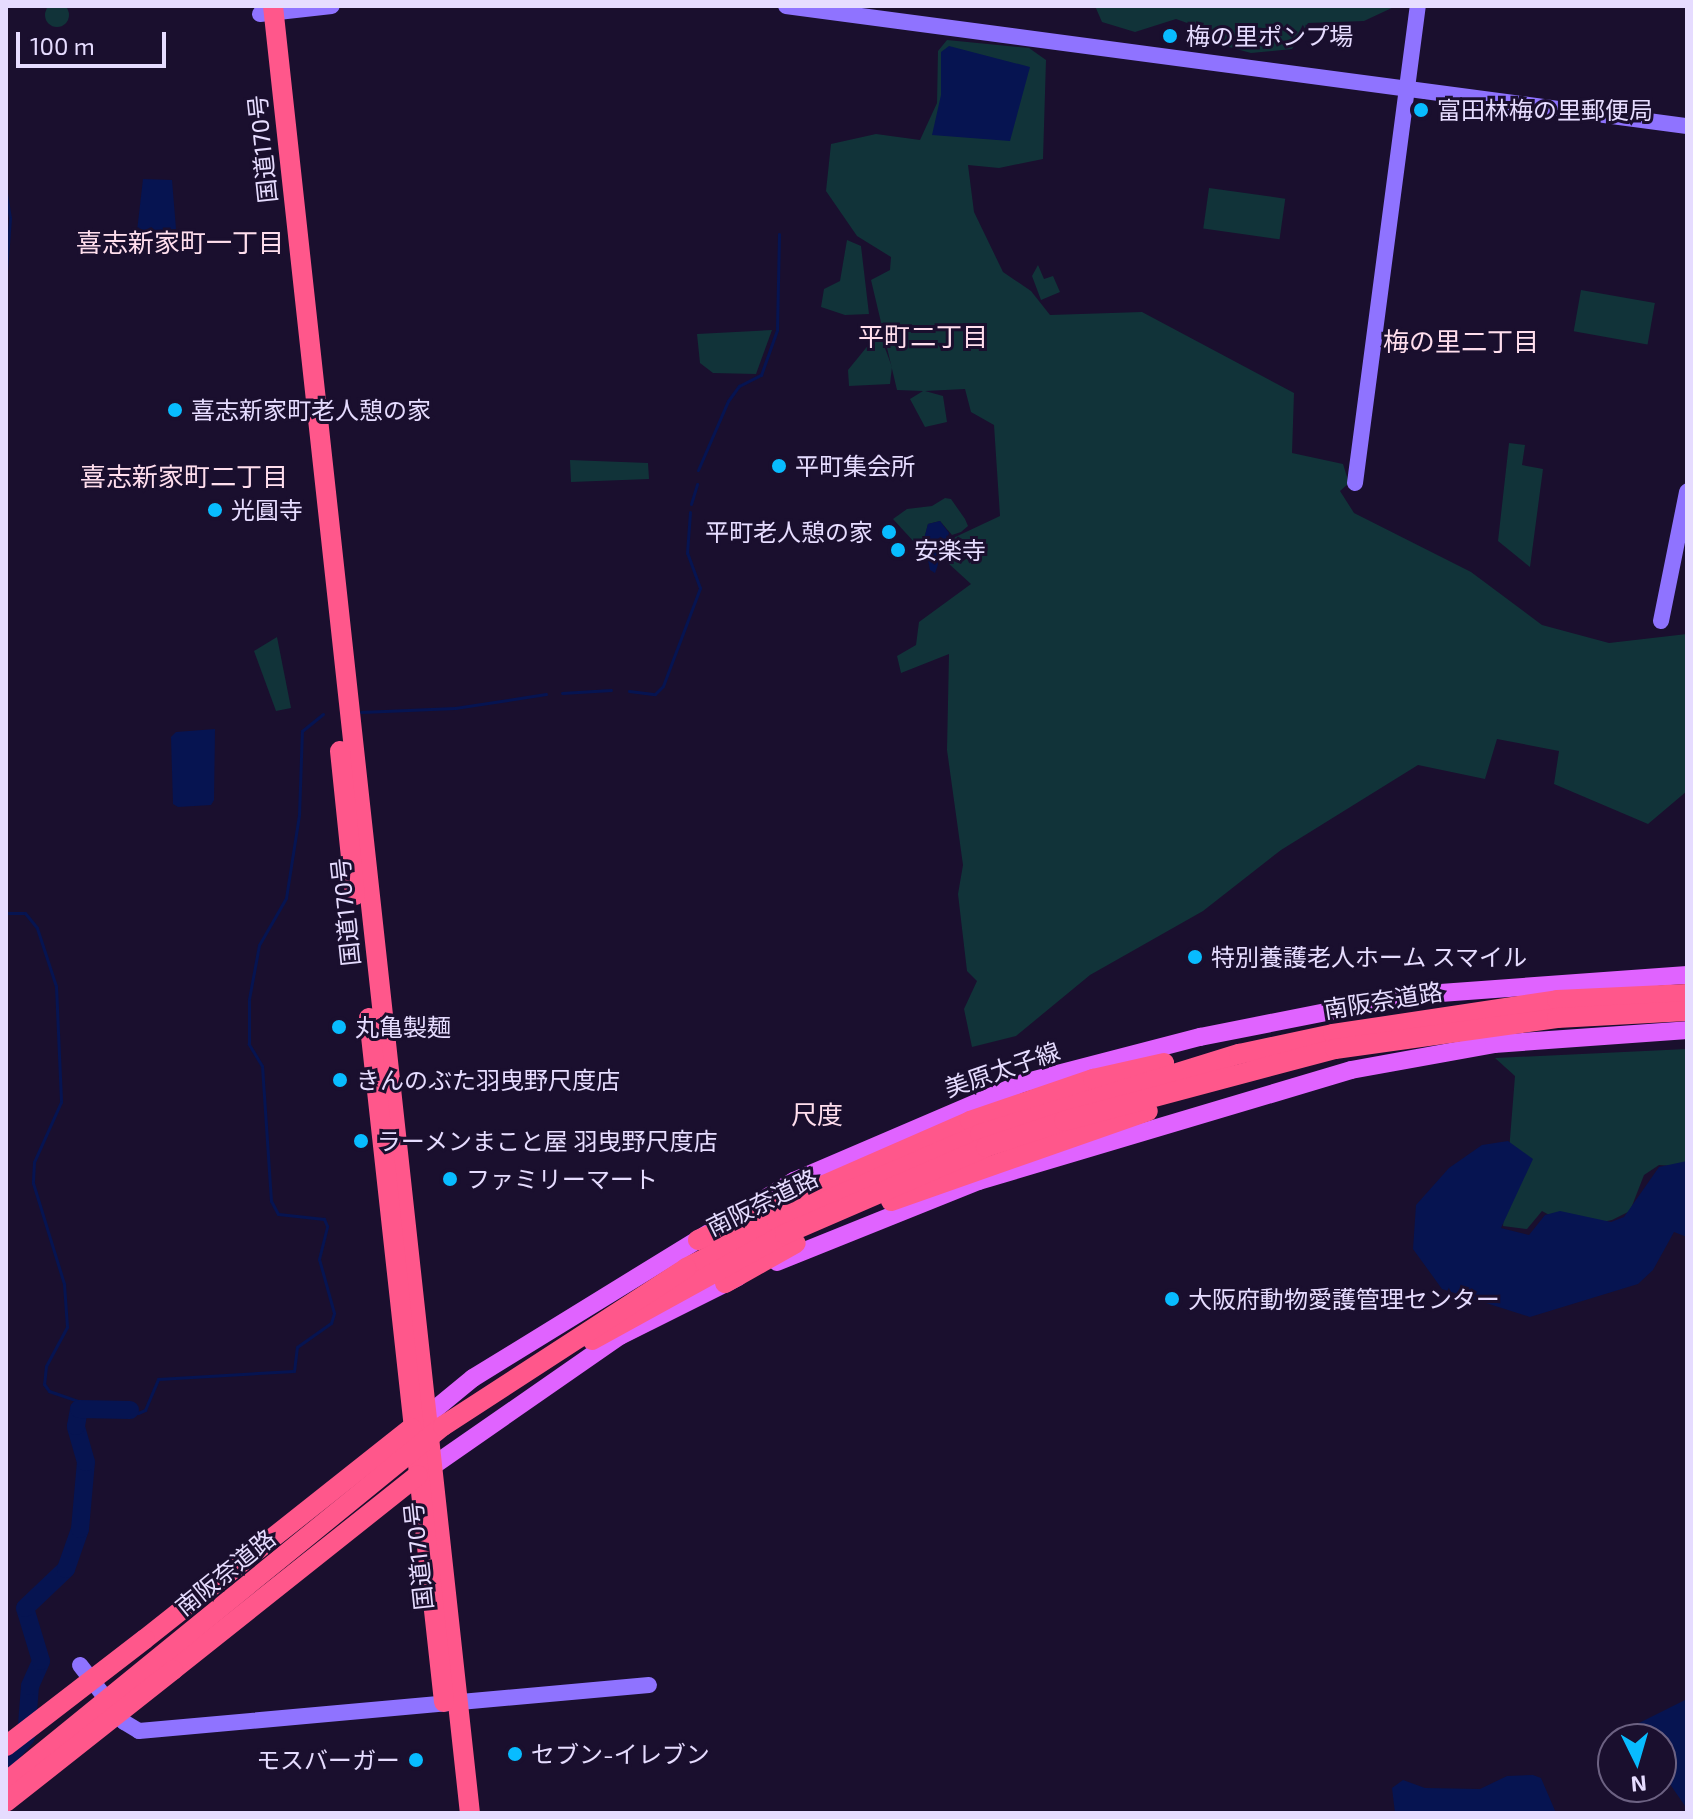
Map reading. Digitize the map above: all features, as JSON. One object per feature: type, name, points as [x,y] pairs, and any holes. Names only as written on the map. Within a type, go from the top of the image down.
[{"type":"highway","name":"国道170号","points":[[266,10],[451,1702],[457,1813]]},
{"type":"highway","name":"南阪奈道路","points":[[6,1782],[443,1426],[529,1366],[686,1268],[777,1222],[983,1141],[1239,1054],[1333,1034],[1557,1000],[1687,994]]},
{"type":"highway","name":"南阪奈道路","points":[[6,1789],[366,1501],[522,1386],[610,1329],[745,1254],[983,1141],[1291,1059],[1557,1018],[1687,1011]]},
{"type":"highway","points":[[698,1240],[970,1121],[1093,1079],[1216,1050],[1239,1054]]},
{"type":"highway","points":[[725,1283],[808,1236],[882,1204],[1291,1059]]},
{"type":"highway","points":[[6,1746],[419,1422]]},
{"type":"highway","points":[[6,1802],[426,1470]]},
{"type":"highway","name":"国道170号","points":[[451,1702],[470,1813]]},
{"type":"main road","name":"美原太子線","points":[[419,1422],[473,1378],[794,1181],[1023,1083],[1200,1037],[1413,995],[1687,975]]},
{"type":"main road","points":[[426,1470],[620,1336],[725,1283],[979,1181],[1255,1095],[1351,1070],[1494,1044],[1687,1030]]},
{"type":"street","points":[[266,10],[332,6]]},
{"type":"street","points":[[786,6],[877,12],[1687,126]]},
{"type":"street","points":[[1355,483],[1418,6]]},
{"type":"street","points":[[1661,621],[1687,492]]},
{"type":"street","points":[[80,1665],[124,1722],[139,1731],[649,1685]]},
{"type":"green space","points":[[57,3],[65,7],[69,15],[65,23],[57,27],[49,23],[45,15],[49,7]]},
{"type":"green space","points":[[1095,6],[1396,6],[1364,21],[1308,23],[1292,49],[1251,53],[1207,41],[1190,24],[1176,19],[1135,32],[1102,22]]},
{"type":"green space","points":[[947,40],[1029,48],[1046,60],[1043,159],[999,168],[968,165],[974,212],[1003,272],[1031,291],[1050,315],[1142,312],[1294,393],[1292,453],[1343,464],[1349,483],[1340,491],[1354,513],[1471,572],[1542,625],[1609,643],[1687,634],[1687,791],[1648,824],[1554,784],[1559,751],[1497,739],[1485,779],[1418,765],[1281,850],[1203,911],[1090,975],[1016,1036],[972,1047],[964,1009],[977,981],[967,971],[958,894],[963,865],[947,750],[949,654],[901,673],[897,656],[916,645],[919,622],[971,584],[948,563],[951,539],[1000,516],[994,425],[971,412],[965,389],[925,391],[943,396],[947,422],[925,427],[910,399],[923,391],[897,390],[871,280],[890,270],[891,257],[857,236],[826,191],[831,144],[876,134],[920,140],[937,103],[938,51]]},
{"type":"green space","points":[[1209,188],[1285,199],[1280,239],[1203,229]]},
{"type":"green space","points":[[847,240],[861,246],[869,314],[845,315],[821,307],[824,289],[840,281]]},
{"type":"green space","points":[[1038,265],[1044,279],[1053,276],[1060,292],[1041,300],[1032,276]]},
{"type":"green space","points":[[1581,290],[1655,303],[1648,344],[1574,331]]},
{"type":"green space","points":[[772,330],[756,374],[713,373],[700,363],[697,334]]},
{"type":"green space","points":[[879,332],[892,367],[890,384],[849,386],[848,370]]},
{"type":"green space","points":[[1509,443],[1525,445],[1522,465],[1543,469],[1530,567],[1498,541]]},
{"type":"green space","points":[[570,460],[648,463],[649,479],[571,482]]},
{"type":"green space","points":[[945,498],[951,499],[965,519],[968,526],[961,532],[952,535],[940,521],[928,524],[924,539],[915,543],[893,519],[907,509],[932,506]]},
{"type":"green space","points":[[277,637],[291,708],[276,711],[254,651]]},
{"type":"green space","points":[[1687,1049],[1687,1167],[1659,1165],[1644,1175],[1630,1211],[1612,1220],[1573,1228],[1542,1211],[1527,1229],[1503,1226],[1515,1076],[1495,1058]]},
{"type":"shaded area","points":[[949,46],[1030,67],[1010,141],[932,135],[941,95],[941,52]]},
{"type":"shaded area","points":[[143,179],[172,180],[176,229],[137,231]]},
{"type":"shaded area","points":[[940,521],[949,533],[935,573],[930,570],[924,539],[928,524]]},
{"type":"shaded area","points":[[215,729],[214,800],[211,805],[178,807],[173,804],[171,737],[176,732]]},
{"type":"shaded area","points":[[1508,1141],[1533,1159],[1501,1228],[1529,1235],[1545,1215],[1560,1211],[1611,1222],[1624,1217],[1659,1167],[1687,1161],[1687,1237],[1674,1232],[1653,1270],[1638,1284],[1530,1317],[1442,1289],[1413,1249],[1416,1205],[1449,1168],[1482,1145]]},
{"type":"shaded area","points":[[1687,1699],[1685,1806],[1677,1794],[1677,1723],[1639,1723]]},
{"type":"shaded area","points":[[1533,1775],[1541,1778],[1556,1813],[1395,1813],[1392,1788],[1403,1780],[1425,1788],[1480,1789],[1507,1776]]},
{"type":"waterway","points":[[6,193],[10,218],[6,271]]},
{"type":"waterway","points":[[698,470],[728,401],[739,386],[761,375],[777,330],[779,234]]},
{"type":"waterway","points":[[691,504],[697,484]]},
{"type":"waterway","points":[[629,691],[655,694],[663,686],[700,588],[687,553],[690,512]]},
{"type":"waterway","points":[[562,693],[611,690]]},
{"type":"waterway","points":[[361,712],[455,708],[546,694]]},
{"type":"waterway","points":[[6,913],[25,913],[37,928],[56,986],[61,1102],[34,1162],[33,1183],[64,1284],[67,1327],[46,1366],[44,1384],[49,1391],[81,1402],[126,1402],[138,1413],[145,1410],[158,1379],[294,1371],[297,1347],[331,1323],[334,1313],[319,1259],[327,1226],[324,1219],[278,1214],[271,1201],[262,1066],[249,1044],[249,999],[259,945],[286,898],[299,815],[302,731],[323,714]]},
{"type":"waterway","points":[[6,1760],[26,1737],[30,1686],[41,1661],[25,1608],[66,1569],[80,1529],[86,1462],[76,1426],[79,1409],[130,1410]]},
{"type":"place","name":"梅の里ポンプ場","points":[[1170,36]]},
{"type":"place","name":"富田林梅の里郵便局","points":[[1421,110]]},
{"type":"place","name":"喜志新家町老人憩の家","points":[[175,410]]},
{"type":"place","name":"平町集会所","points":[[779,466]]},
{"type":"place","name":"光圓寺","points":[[215,510]]},
{"type":"place","name":"平町老人憩の家","points":[[889,532]]},
{"type":"place","name":"安楽寺","points":[[898,550]]},
{"type":"place","name":"特別養護老人ホーム スマイル","points":[[1195,957]]},
{"type":"place","name":"丸亀製麺","points":[[339,1027]]},
{"type":"place","name":"きんのぶた羽曳野尺度店","points":[[340,1080]]},
{"type":"place","name":"ラーメンまこと屋 羽曳野尺度店","points":[[361,1141]]},
{"type":"place","name":"ファミリーマート","points":[[450,1179]]},
{"type":"place","name":"大阪府動物愛護管理センター","points":[[1172,1299]]},
{"type":"place","name":"セブン-イレブン","points":[[515,1754]]},
{"type":"place","name":"モスバーガー","points":[[416,1760]]},
{"type":"district","name":"喜志新家町一丁目","points":[[180,242]]},
{"type":"district","name":"平町二丁目","points":[[923,336]]},
{"type":"district","name":"梅の里二丁目","points":[[1461,341]]},
{"type":"district","name":"喜志新家町二丁目","points":[[184,476]]},
{"type":"district","name":"尺度","points":[[817,1114]]}]
